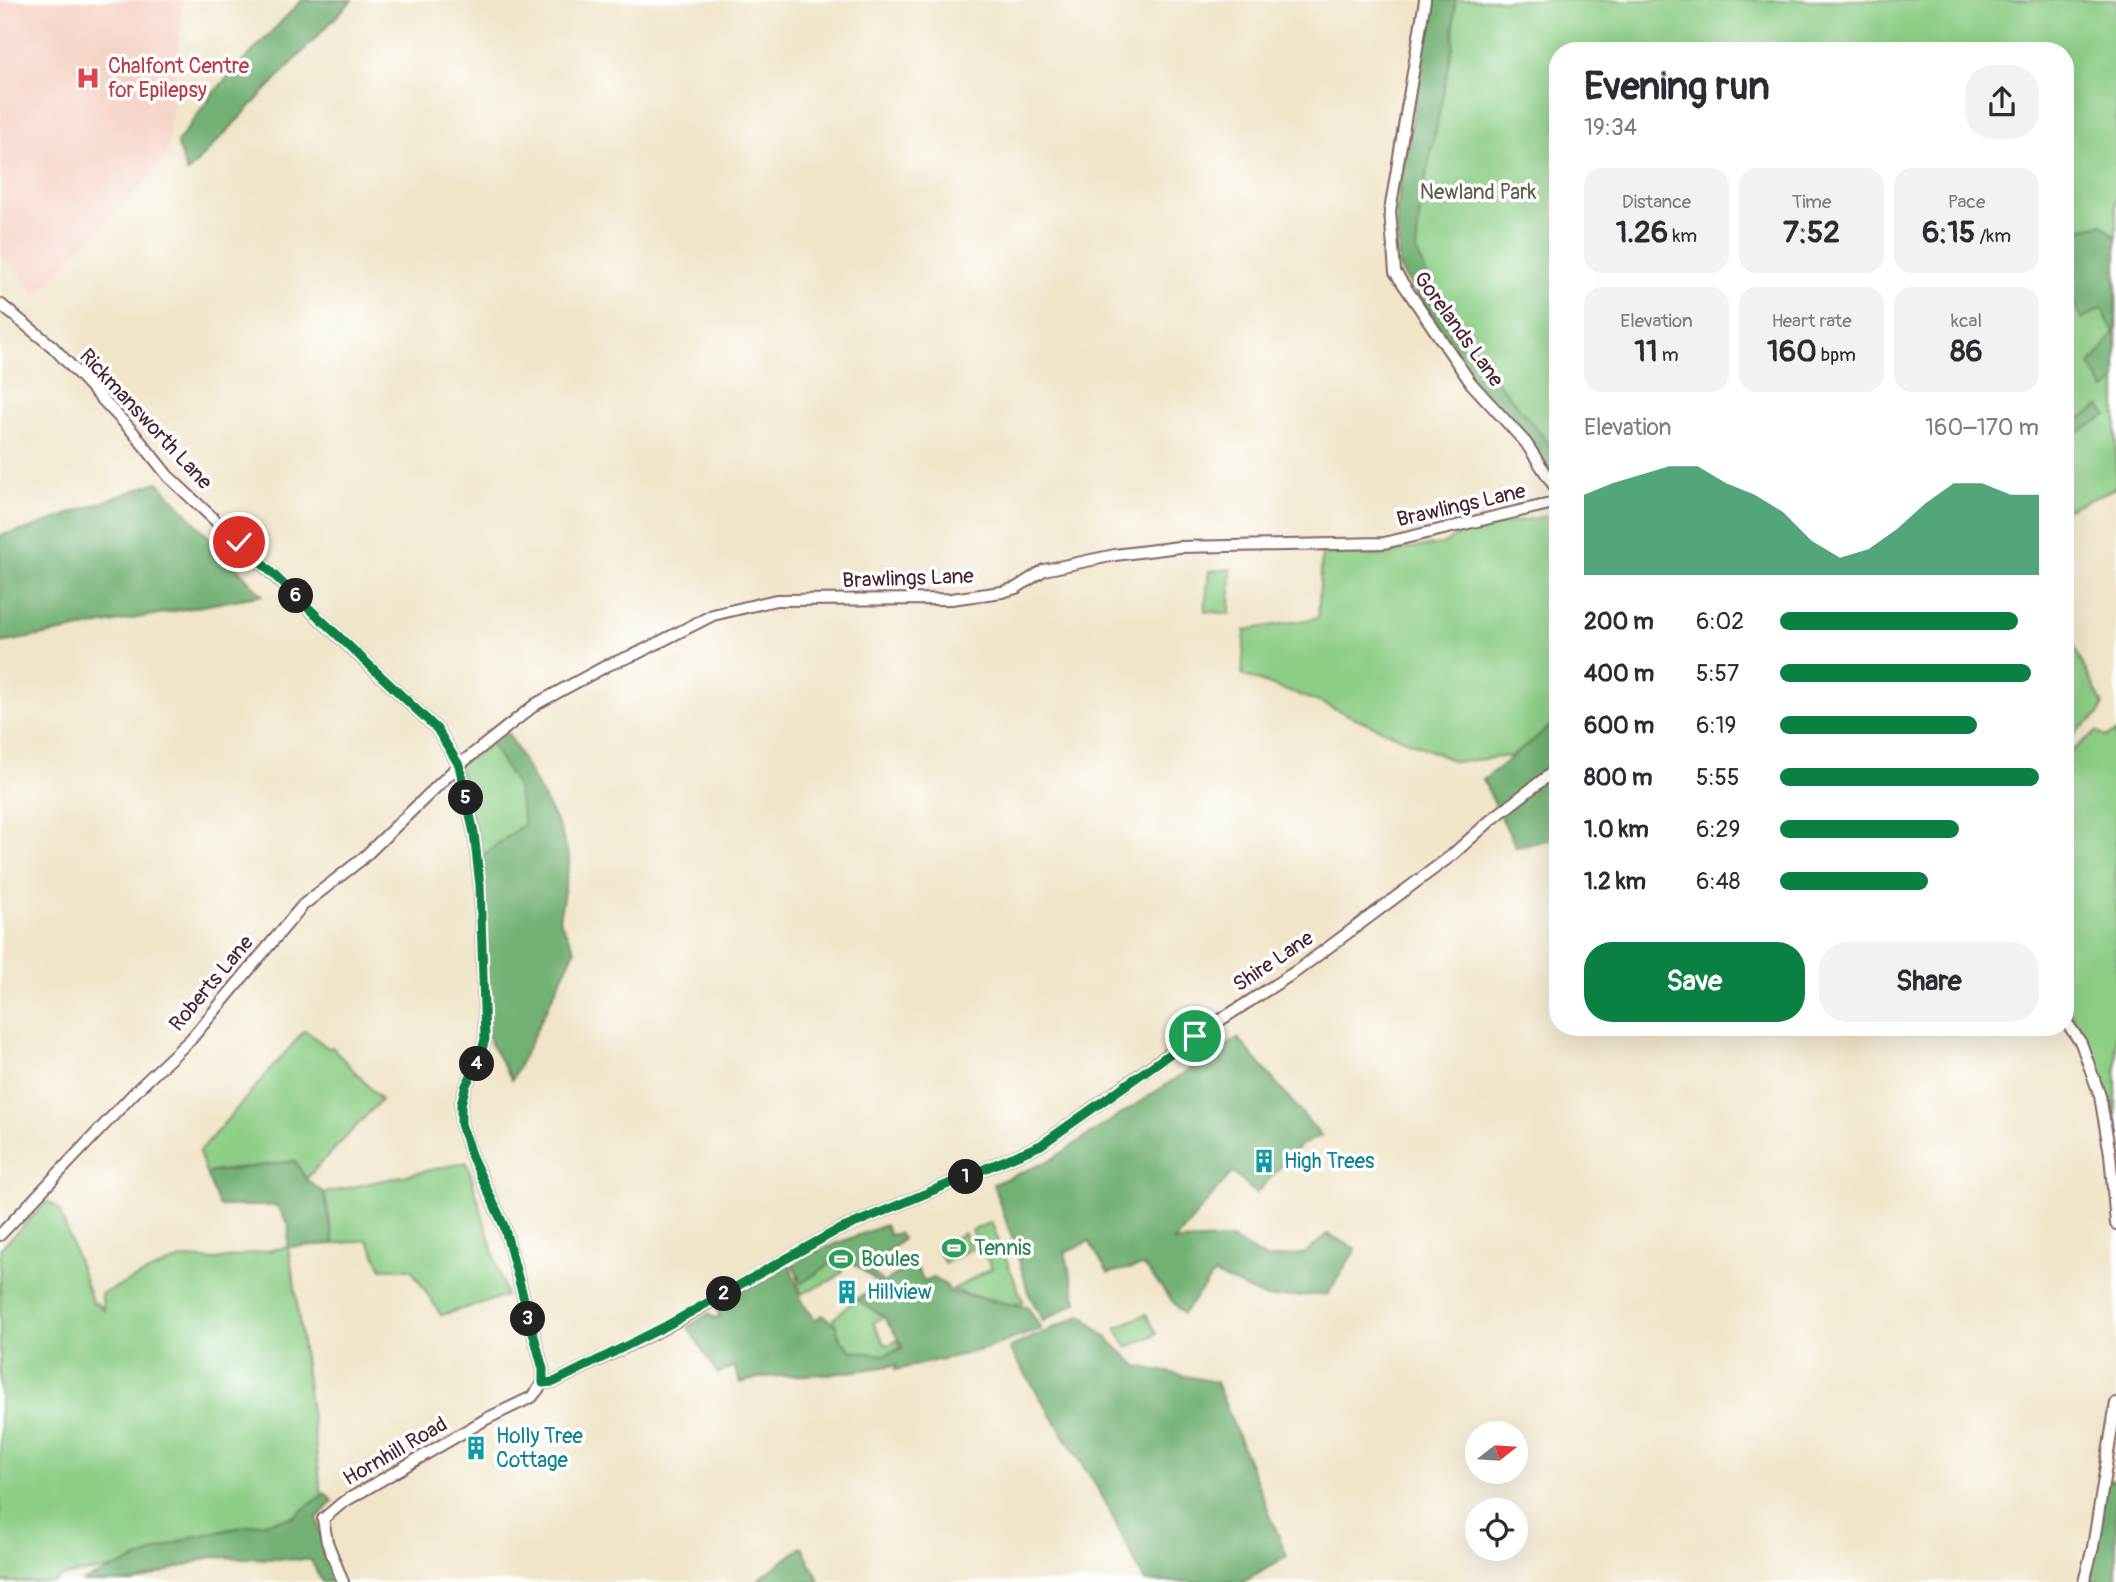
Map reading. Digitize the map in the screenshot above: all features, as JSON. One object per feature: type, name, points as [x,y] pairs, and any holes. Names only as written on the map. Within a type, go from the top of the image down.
[{"type":"street","name":"Gorelands Lane","points":[[1425,0],[1390,211],[1395,272],[1471,383],[1526,443],[1549,478]]},
{"type":"street","name":"Rickmansworth Lane","points":[[0,304],[53,347],[133,432],[169,476],[437,729],[459,765],[474,833],[480,885],[485,1039],[479,1060],[466,1085],[461,1104],[461,1124],[471,1155],[504,1226],[543,1369],[543,1383]]},
{"type":"street","name":"Brawlings Lane","points":[[459,765],[536,704],[608,665],[636,654],[713,615],[776,600],[951,599],[1002,592],[1016,588],[1044,570],[1115,555],[1179,547],[1384,543],[1549,504]]},
{"type":"street","name":"Roberts Lane","points":[[0,1235],[139,1088],[191,1039],[303,905],[362,859],[459,765]]},
{"type":"street","name":"Shire Lane","points":[[543,1383],[554,1382],[666,1326],[834,1232],[1041,1145],[1177,1048],[1298,970],[1451,856],[1491,820],[1549,775]]},
{"type":"street","points":[[2074,1033],[2081,1043],[2100,1096],[2110,1154],[2116,1224]]},
{"type":"street","name":"Hornhill Road","points":[[343,1582],[327,1542],[323,1519],[342,1503],[488,1419],[532,1397],[543,1383]]},
{"type":"street","points":[[2084,1582],[2093,1547],[2116,1403]]},
{"type":"shaded area","name":"Chalfont Centre for Epilepsy","points":[[0,0],[183,0],[167,157],[36,296],[0,251]]},
{"type":"green space","points":[[302,0],[352,0],[187,173],[177,143],[214,92]]},
{"type":"green space","points":[[1433,0],[1455,0],[1453,46],[1421,202],[1416,250],[1431,286],[1445,300],[1483,365],[1549,443],[1549,472],[1472,379],[1399,268],[1396,212]]},
{"type":"green space","name":"Newland Park","points":[[1439,0],[2116,0],[2116,488],[2074,506],[2074,42],[1549,42],[1549,470],[1399,265],[1398,183]]},
{"type":"green space","points":[[2074,224],[2084,228],[2102,224],[2116,238],[2116,382],[2105,390],[2090,365],[2114,333],[2102,308],[2082,319],[2074,304]]},
{"type":"green space","points":[[2100,406],[2107,415],[2077,433],[2074,423]]},
{"type":"green space","points":[[158,482],[262,595],[0,643],[0,535],[28,529]]},
{"type":"green space","points":[[1549,516],[1549,732],[1511,756],[1456,762],[1319,702],[1242,675],[1245,630],[1318,618],[1322,553],[1384,556],[1409,548],[1444,544],[1463,531]]},
{"type":"green space","points":[[1231,569],[1230,614],[1205,611],[1209,571]]},
{"type":"green space","points":[[2074,647],[2103,705],[2099,714],[2074,733]]},
{"type":"green space","points":[[1549,727],[1549,840],[1516,847],[1483,780]]},
{"type":"green space","points":[[2097,731],[2105,737],[2116,732],[2116,1133],[2104,1081],[2074,1019],[2074,749]]},
{"type":"green space","points":[[508,733],[559,827],[570,859],[559,919],[575,950],[512,1080],[489,1041],[481,913],[482,856],[524,824],[517,787],[491,744]]},
{"type":"green space","points":[[496,741],[536,829],[482,856],[459,765]]},
{"type":"green space","points":[[305,1030],[328,1048],[332,1047],[381,1100],[306,1179],[294,1161],[206,1173],[199,1152]]},
{"type":"green space","points":[[1238,1038],[1321,1136],[1299,1146],[1256,1194],[1233,1172],[1174,1241],[1231,1239],[1267,1259],[1306,1253],[1328,1234],[1356,1249],[1328,1294],[1266,1298],[1214,1274],[1183,1314],[1144,1266],[1108,1273],[1089,1241],[1065,1252],[1077,1302],[1043,1321],[1028,1292],[993,1184],[1049,1161]]},
{"type":"green space","points":[[295,1161],[306,1179],[324,1193],[334,1244],[288,1247],[289,1225],[277,1206],[219,1206],[206,1173]]},
{"type":"green space","points":[[467,1162],[506,1296],[441,1315],[411,1269],[382,1269],[368,1240],[334,1244],[324,1193]]},
{"type":"green space","points":[[48,1201],[59,1209],[93,1304],[96,1303],[104,1310],[101,1294],[166,1264],[185,1258],[216,1260],[288,1247],[323,1505],[231,1539],[149,1563],[63,1576],[53,1582],[0,1582],[0,1249]]},
{"type":"green space","points":[[991,1222],[1023,1301],[1014,1305],[952,1290],[992,1268],[971,1231]]},
{"type":"green space","points":[[885,1225],[889,1235],[899,1233],[903,1239],[869,1268],[883,1283],[914,1263],[924,1281],[934,1278],[947,1286],[949,1292],[1027,1306],[1041,1329],[982,1350],[895,1370],[896,1365],[843,1373],[762,1377],[740,1383],[734,1366],[718,1374],[688,1327],[709,1313],[714,1318],[720,1316],[716,1309],[736,1292],[789,1262],[801,1299],[815,1320],[822,1315],[836,1325],[839,1338],[852,1351],[885,1355],[902,1349],[903,1346],[883,1316],[857,1300],[879,1285],[867,1273],[842,1256],[802,1283],[791,1261]]},
{"type":"green space","name":"Tennis","points":[[964,1233],[972,1248],[945,1263],[936,1249]]},
{"type":"green space","points":[[843,1250],[851,1262],[841,1268],[843,1271],[834,1279],[801,1294],[797,1276]]},
{"type":"green space","points":[[863,1294],[883,1317],[873,1323],[885,1344],[890,1345],[897,1340],[901,1347],[885,1355],[848,1359],[833,1319]]},
{"type":"green space","points":[[1146,1314],[1157,1334],[1127,1347],[1116,1328]]},
{"type":"green space","points":[[1082,1315],[1137,1366],[1216,1382],[1287,1556],[1244,1582],[1145,1582],[1101,1494],[1009,1348]]},
{"type":"green space","points":[[2116,1480],[2116,1582],[2087,1582],[2105,1488],[2109,1481]]},
{"type":"green space","points":[[325,1493],[333,1501],[317,1518],[323,1542],[339,1582],[322,1582],[311,1560],[211,1557],[134,1582],[81,1582],[191,1537],[293,1517]]},
{"type":"green space","points":[[802,1547],[820,1582],[761,1582],[759,1579]]},
{"type":"place","name":"Chalfont Centre for Epilepsy","points":[[88,78]]},
{"type":"place","name":"High Trees","points":[[1264,1161]]},
{"type":"place","name":"Tennis","points":[[954,1248]]},
{"type":"place","name":"Boules","points":[[841,1259]]},
{"type":"place","name":"Hillview","points":[[847,1292]]},
{"type":"place","name":"Holly Tree Cottage","points":[[476,1448]]},
{"type":"route","points":[[239,542],[437,729],[459,765],[474,833],[480,885],[485,1039],[479,1060],[466,1085],[461,1104],[461,1124],[471,1155],[504,1226],[543,1369],[543,1383],[554,1382],[666,1326],[834,1232],[1041,1145],[1195,1036]]}]
